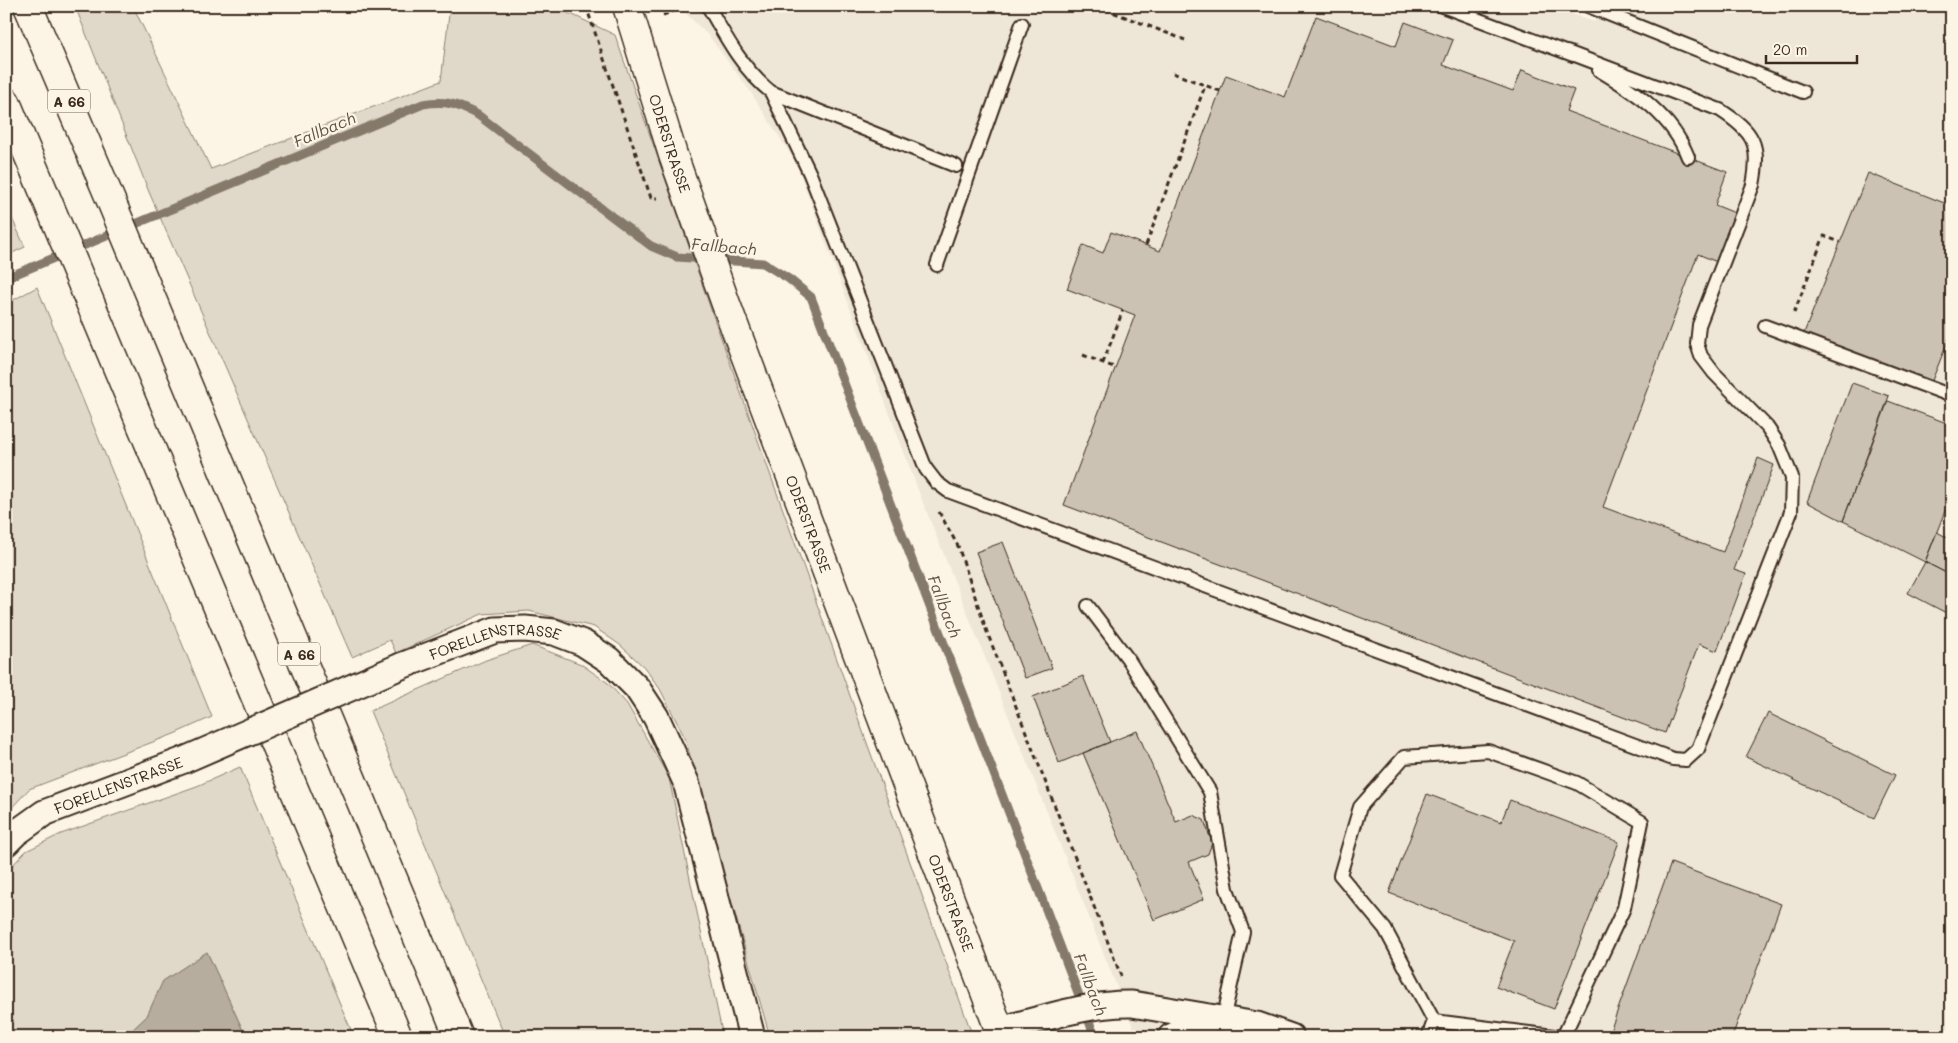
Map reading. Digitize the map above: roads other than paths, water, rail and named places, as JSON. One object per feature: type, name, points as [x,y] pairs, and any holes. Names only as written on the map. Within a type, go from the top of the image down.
[{"type":"main road","name":"A 66","points":[[28,6],[110,196],[459,1037]]},
{"type":"main road","name":"ODERSTRASSE","points":[[627,6],[688,197],[726,304],[1000,1033]]},
{"type":"main road","points":[[6,102],[398,1037]]},
{"type":"street","name":"FORELLENSTRASSE","points":[[6,843],[16,833],[44,814],[184,760],[401,666],[495,630],[525,629],[554,632],[583,643],[609,660],[637,688],[656,716],[686,782],[752,1037]]},
{"type":"street","points":[[1000,1033],[1070,1011],[1122,1004],[1257,1025],[1291,1037]]},
{"type":"street","points":[[1171,1037],[1218,1019]]},
{"type":"lane","points":[[708,6],[744,64],[760,84],[771,92],[956,166]]},
{"type":"lane","points":[[771,92],[810,174],[926,469],[936,482],[948,491],[1673,759],[1686,760],[1698,749],[1791,512],[1792,477],[1779,445],[1767,427],[1714,373],[1701,356],[1697,344],[1699,325],[1753,185],[1757,166],[1755,144],[1734,119],[1720,110],[1442,6]]},
{"type":"lane","points":[[1588,6],[1803,92]]},
{"type":"lane","points":[[938,265],[1022,24]]},
{"type":"lane","points":[[1567,52],[1622,84],[1652,108],[1671,125],[1681,140],[1688,157]]},
{"type":"lane","points":[[1765,326],[1952,396]]},
{"type":"lane","points":[[1088,606],[1128,659],[1210,792],[1227,889],[1243,932],[1218,1019]]},
{"type":"lane","points":[[1428,1037],[1434,1020],[1385,929],[1340,875],[1360,807],[1404,757],[1488,751],[1577,783],[1642,822],[1624,908],[1562,1037],[1434,1020]]},
{"type":"waterway","name":"Fallbach","points":[[6,278],[423,104],[439,102],[457,106],[478,115],[651,246],[677,257],[763,263],[789,279],[811,297],[1095,1037]]}]
